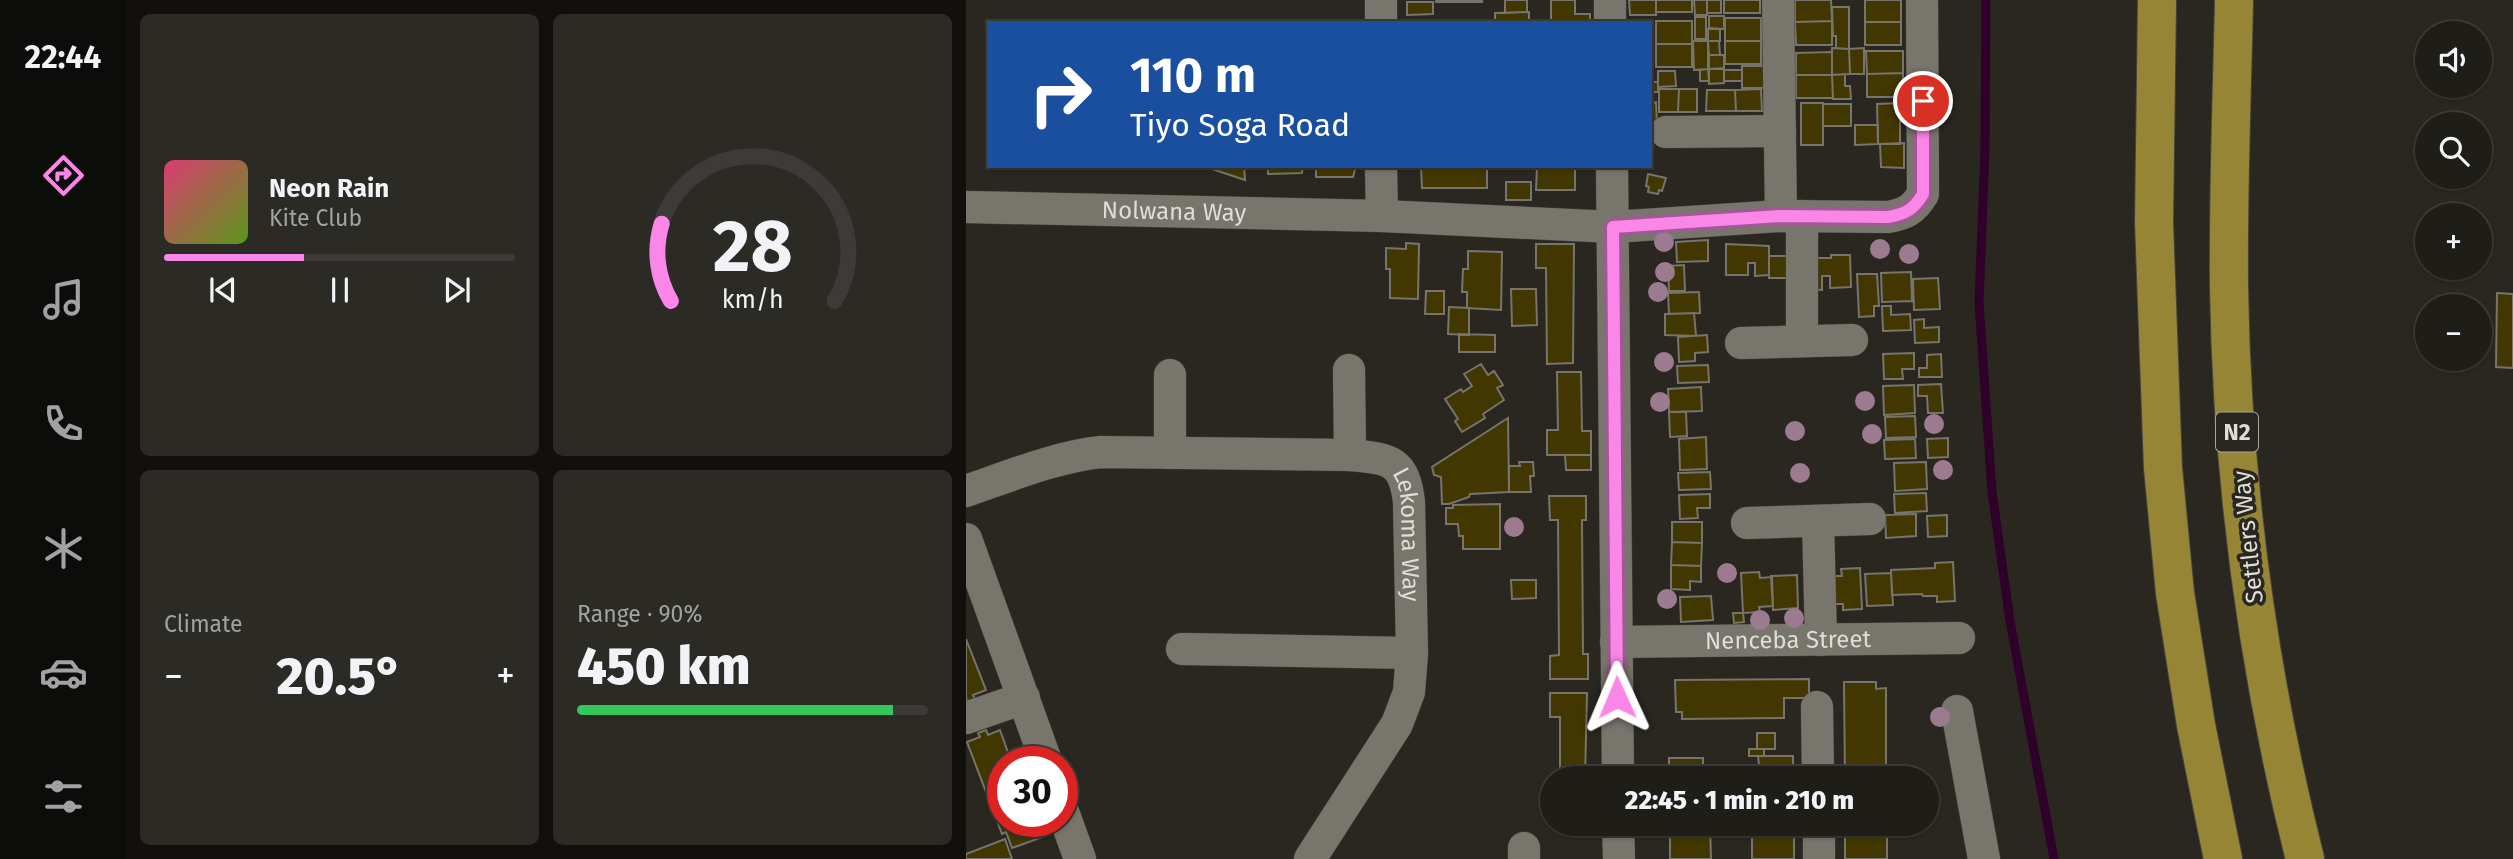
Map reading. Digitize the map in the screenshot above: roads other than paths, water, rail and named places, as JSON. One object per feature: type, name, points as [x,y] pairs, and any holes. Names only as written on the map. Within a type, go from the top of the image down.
[{"type":"highway","points":[[2157,0],[2154,222],[2163,468],[2175,593],[2196,725],[2223,859]]},
{"type":"highway","name":"Settlers Way","points":[[2234,0],[2229,287],[2243,504],[2252,587],[2279,745],[2305,859]]},
{"type":"street","points":[[1381,0],[1381,21]]},
{"type":"street","points":[[1610,0],[1611,21]]},
{"type":"street","points":[[1778,0],[1780,131],[1802,341]]},
{"type":"street","name":"Nolwana Way","points":[[966,207],[1382,216],[1613,227],[1791,216],[1904,215],[1916,206],[1923,194],[1922,0]]},
{"type":"street","points":[[1666,132],[1780,131]]},
{"type":"street","points":[[1381,168],[1382,216]]},
{"type":"street","points":[[1612,168],[1618,766]]},
{"type":"street","points":[[1741,342],[1852,340]]},
{"type":"street","name":"Lekoma Way","points":[[1349,370],[1350,455]]},
{"type":"street","points":[[1170,375],[1170,453]]},
{"type":"street","name":"Lekoma Way","points":[[966,491],[1080,455],[1101,452],[1350,455],[1385,460],[1393,464],[1406,479],[1409,502],[1412,653],[1409,692],[1397,724],[1310,859]]},
{"type":"street","points":[[1747,523],[1870,519]]},
{"type":"street","points":[[1818,521],[1821,639]]},
{"type":"street","points":[[966,539],[1041,746]]},
{"type":"street","name":"Nenceba Street","points":[[1616,642],[1959,638]]},
{"type":"street","points":[[1182,649],[1412,653]]},
{"type":"street","points":[[966,718],[1024,698]]},
{"type":"street","points":[[1817,707],[1818,766]]},
{"type":"street","points":[[1957,711],[1984,859]]},
{"type":"street","points":[[1618,836],[1619,859]]},
{"type":"street","points":[[1819,836],[1819,859]]},
{"type":"street","points":[[1072,837],[1080,859]]},
{"type":"waterway","points":[[1986,0],[1985,148],[1979,302],[1992,492],[2010,621],[2054,859]]}]
